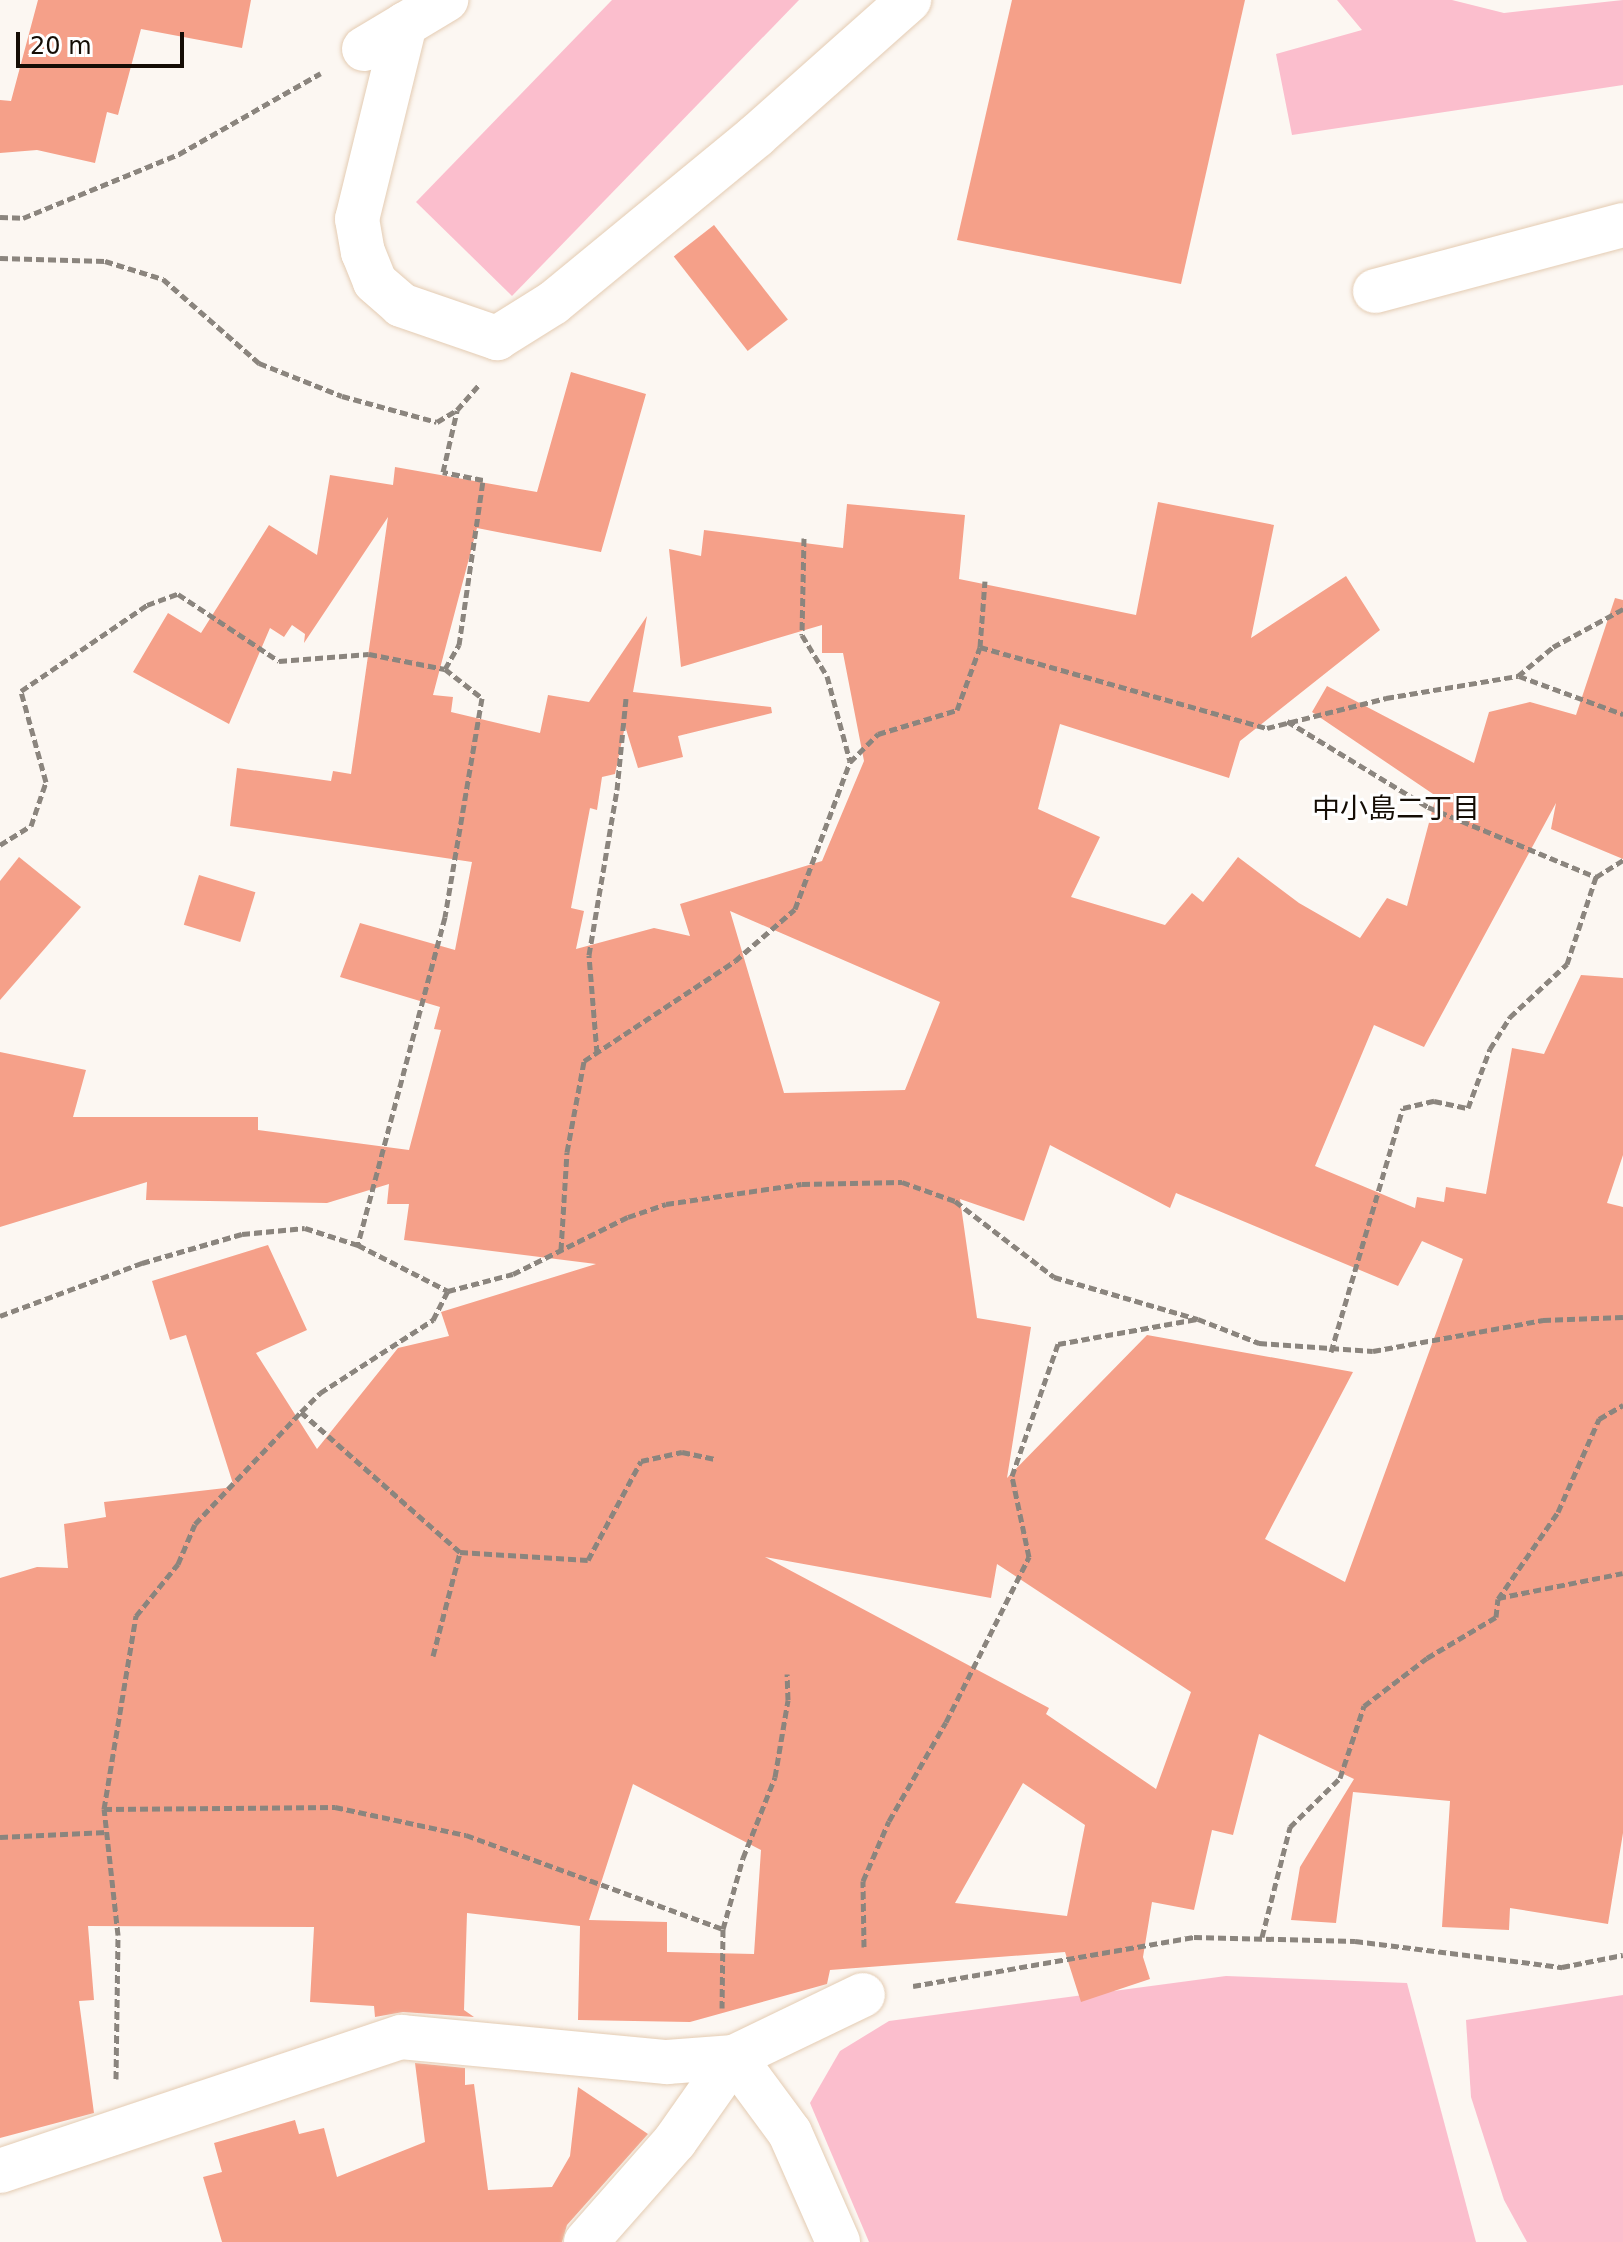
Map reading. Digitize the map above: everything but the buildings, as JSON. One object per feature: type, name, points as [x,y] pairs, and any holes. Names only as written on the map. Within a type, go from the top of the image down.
[{"type":"street","points":[[364,49],[446,0]]},
{"type":"street","points":[[405,24],[357,219],[363,252],[375,282],[401,305],[497,338],[565,293],[756,136],[909,0]]},
{"type":"street","points":[[1375,291],[1623,225]]},
{"type":"street","points":[[0,2171],[401,2037],[667,2062],[734,2057],[863,1995]]},
{"type":"street","points":[[586,2242],[675,2141],[734,2057]]},
{"type":"street","points":[[734,2057],[790,2133],[838,2242]]},
{"type":"path","points":[[0,217],[23,218],[179,154],[364,49]]},
{"type":"path","points":[[0,258],[105,261],[163,279],[259,363],[342,396],[437,422],[457,410],[488,374],[497,338]]},
{"type":"path","points":[[445,669],[459,645],[483,480],[443,472],[457,410]]},
{"type":"path","points":[[804,538],[802,635],[827,676],[850,762]]},
{"type":"path","points":[[561,1251],[567,1152],[584,1061],[735,961],[795,909],[850,762],[878,734],[957,710],[980,647],[985,581]]},
{"type":"path","points":[[0,845],[31,826],[46,782],[21,691],[147,605],[178,594],[279,661],[369,654],[445,669],[482,698],[445,917],[358,1245]]},
{"type":"path","points":[[980,647],[1267,728],[1286,721],[1518,676],[1553,647],[1623,609]]},
{"type":"path","points":[[1518,676],[1623,714]]},
{"type":"path","points":[[597,1054],[589,955],[617,790],[626,698]]},
{"type":"path","points":[[1286,721],[1428,807],[1596,877]]},
{"type":"path","points":[[1331,1352],[1403,1108],[1434,1101],[1468,1108],[1490,1049],[1510,1017],[1567,964],[1596,877],[1623,860]]},
{"type":"path","points":[[0,1316],[142,1263],[242,1234],[305,1228],[358,1245],[448,1291],[513,1274],[628,1217],[666,1204],[802,1184],[902,1182],[955,1201],[1054,1277],[1198,1319],[1259,1343],[1331,1352],[1373,1351],[1543,1320],[1623,1317]]},
{"type":"path","points":[[116,2132],[118,1935],[104,1809],[136,1616],[178,1564],[195,1524],[301,1412],[320,1393],[433,1320],[448,1291]]},
{"type":"path","points":[[1198,1319],[1058,1344],[1012,1476],[1029,1557],[946,1722],[889,1821],[863,1881],[863,1995],[1194,1937],[1355,1941],[1562,1967],[1623,1955]]},
{"type":"path","points":[[1262,1937],[1290,1827],[1340,1778],[1364,1706],[1427,1658],[1496,1617],[1498,1599],[1558,1512],[1599,1419],[1623,1405]]},
{"type":"path","points":[[301,1412],[460,1552],[588,1560],[641,1461],[682,1452],[716,1459]]},
{"type":"path","points":[[433,1656],[460,1552]]},
{"type":"path","points":[[1498,1599],[1623,1573]]},
{"type":"path","points":[[734,2057],[721,2036],[723,1929],[743,1858],[775,1777],[788,1700],[787,1674]]},
{"type":"path","points":[[104,1809],[335,1807],[466,1835],[723,1929]]},
{"type":"path","points":[[0,1837],[107,1832]]},
{"type":"shaded area","points":[[612,0],[799,0],[512,296],[416,202]]},
{"type":"shaded area","points":[[1337,0],[1452,0],[1504,13],[1623,0],[1623,85],[1292,135],[1276,54],[1362,30]]},
{"type":"shaded area","points":[[1226,1976],[1407,1983],[1476,2242],[869,2242],[810,2103],[840,2051],[889,2021]]},
{"type":"shaded area","points":[[1623,1995],[1623,2242],[1527,2242],[1504,2200],[1471,2097],[1466,2020]]},
{"type":"district","name":"中小島二丁目","points":[[1396,809]]}]
